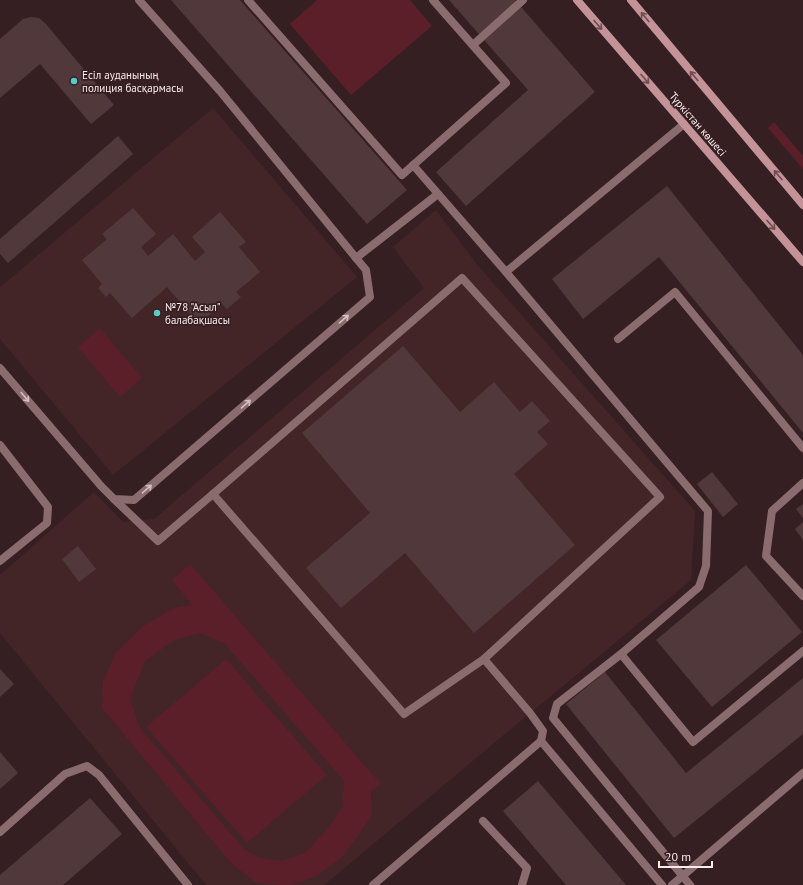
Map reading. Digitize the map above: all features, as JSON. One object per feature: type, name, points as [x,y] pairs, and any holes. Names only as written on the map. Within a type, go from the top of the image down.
[{"type":"main road","name":"Түркістан көшесі","points":[[577,0],[803,262]]},
{"type":"main road","points":[[631,0],[803,205]]},
{"type":"lane","points":[[114,499],[134,500],[370,297],[366,270],[220,90],[139,0]]},
{"type":"lane","points":[[248,0],[402,175],[506,83],[433,0]]},
{"type":"lane","points":[[472,45],[523,0]]},
{"type":"lane","points":[[506,272],[684,124]]},
{"type":"lane","points":[[413,165],[506,272],[708,512],[706,566],[699,587],[622,654],[557,704],[553,718],[690,885]]},
{"type":"lane","points":[[356,258],[438,194]]},
{"type":"lane","points":[[0,368],[101,486],[158,541],[462,278],[660,497],[484,659],[404,714],[213,494]]},
{"type":"lane","points":[[618,340],[675,292],[803,448]]},
{"type":"lane","points":[[0,445],[48,507],[47,523],[0,561]]},
{"type":"lane","points":[[803,483],[772,511],[766,556],[803,596]]},
{"type":"lane","points":[[622,654],[693,742],[803,652]]},
{"type":"lane","points":[[373,885],[540,741],[543,731],[530,713],[484,659]]},
{"type":"lane","points":[[540,741],[662,885]]},
{"type":"lane","points":[[0,832],[65,774],[87,766],[99,775],[188,885]]},
{"type":"lane","points":[[672,885],[803,773]]},
{"type":"lane","points":[[483,821],[527,868],[522,885]]},
{"type":"shaded area","points":[[317,0],[410,0],[432,26],[351,95],[290,24]]},
{"type":"shaded area","name":"№78 \"Асыл\" балабақшасы","points":[[213,108],[357,277],[113,475],[0,339],[0,287]]},
{"type":"shaded area","points":[[774,122],[803,156],[803,169],[768,128]]},
{"type":"shaded area","points":[[436,210],[479,267],[695,511],[691,580],[324,885],[206,885],[0,633],[0,575],[94,492],[123,522],[154,519],[424,288],[393,247]]},
{"type":"shaded area","points":[[100,328],[142,378],[120,397],[78,347]]},
{"type":"shaded area","points":[[190,564],[381,784],[371,792],[372,814],[358,836],[341,858],[316,876],[291,885],[255,882],[230,862],[102,708],[103,682],[116,652],[143,626],[174,608],[192,605],[172,580]],"holes":[[[199,633],[224,643],[344,781],[342,807],[329,827],[305,853],[280,861],[261,858],[245,850],[140,728],[130,699],[145,661],[174,640]]]},
{"type":"shaded area","points":[[226,659],[327,775],[247,843],[146,727]]},
{"type":"building","points":[[171,0],[240,0],[407,190],[367,224]]},
{"type":"building","points":[[449,0],[515,0],[595,92],[466,206],[436,172],[528,90]]},
{"type":"building","name":"Есіл ауданының полиция басқармасы","points":[[31,17],[39,18],[45,23],[114,105],[91,124],[40,64],[0,98],[0,39],[23,19]]},
{"type":"building","points":[[118,136],[133,154],[8,263],[0,254],[0,239]]},
{"type":"building","points":[[667,186],[803,355],[803,433],[659,257],[583,319],[552,279]]},
{"type":"building","points":[[133,208],[156,234],[141,247],[148,256],[173,234],[195,261],[205,252],[192,237],[220,212],[246,242],[239,247],[260,272],[236,292],[241,297],[227,309],[222,304],[199,324],[167,287],[132,318],[110,293],[106,297],[98,288],[102,284],[82,260],[107,239],[102,234]]},
{"type":"building","points":[[403,346],[460,412],[494,382],[520,412],[532,401],[550,421],[537,432],[548,444],[514,474],[575,545],[474,633],[405,553],[341,608],[306,568],[370,513],[302,433]]},
{"type":"building","points":[[712,472],[738,504],[723,517],[697,484]]},
{"type":"building","points":[[803,504],[803,518],[796,509]]},
{"type":"building","points":[[803,522],[803,540],[795,529]]},
{"type":"building","points":[[78,546],[96,569],[79,582],[62,559]]},
{"type":"building","points":[[746,565],[802,632],[712,707],[656,640]]},
{"type":"building","points":[[0,669],[14,684],[0,697]]},
{"type":"building","points":[[605,672],[686,773],[803,678],[803,734],[674,838],[566,704]]},
{"type":"building","points":[[0,752],[18,773],[0,789]]},
{"type":"building","points":[[538,781],[626,885],[566,885],[503,811]]},
{"type":"building","points":[[90,798],[122,834],[63,885],[0,885],[0,875]]},
{"type":"place","name":"Есіл ауданының полиция басқармасы","points":[[74,81]]},
{"type":"place","name":"№78 \"Асыл\" балабақшасы","points":[[157,313]]}]
